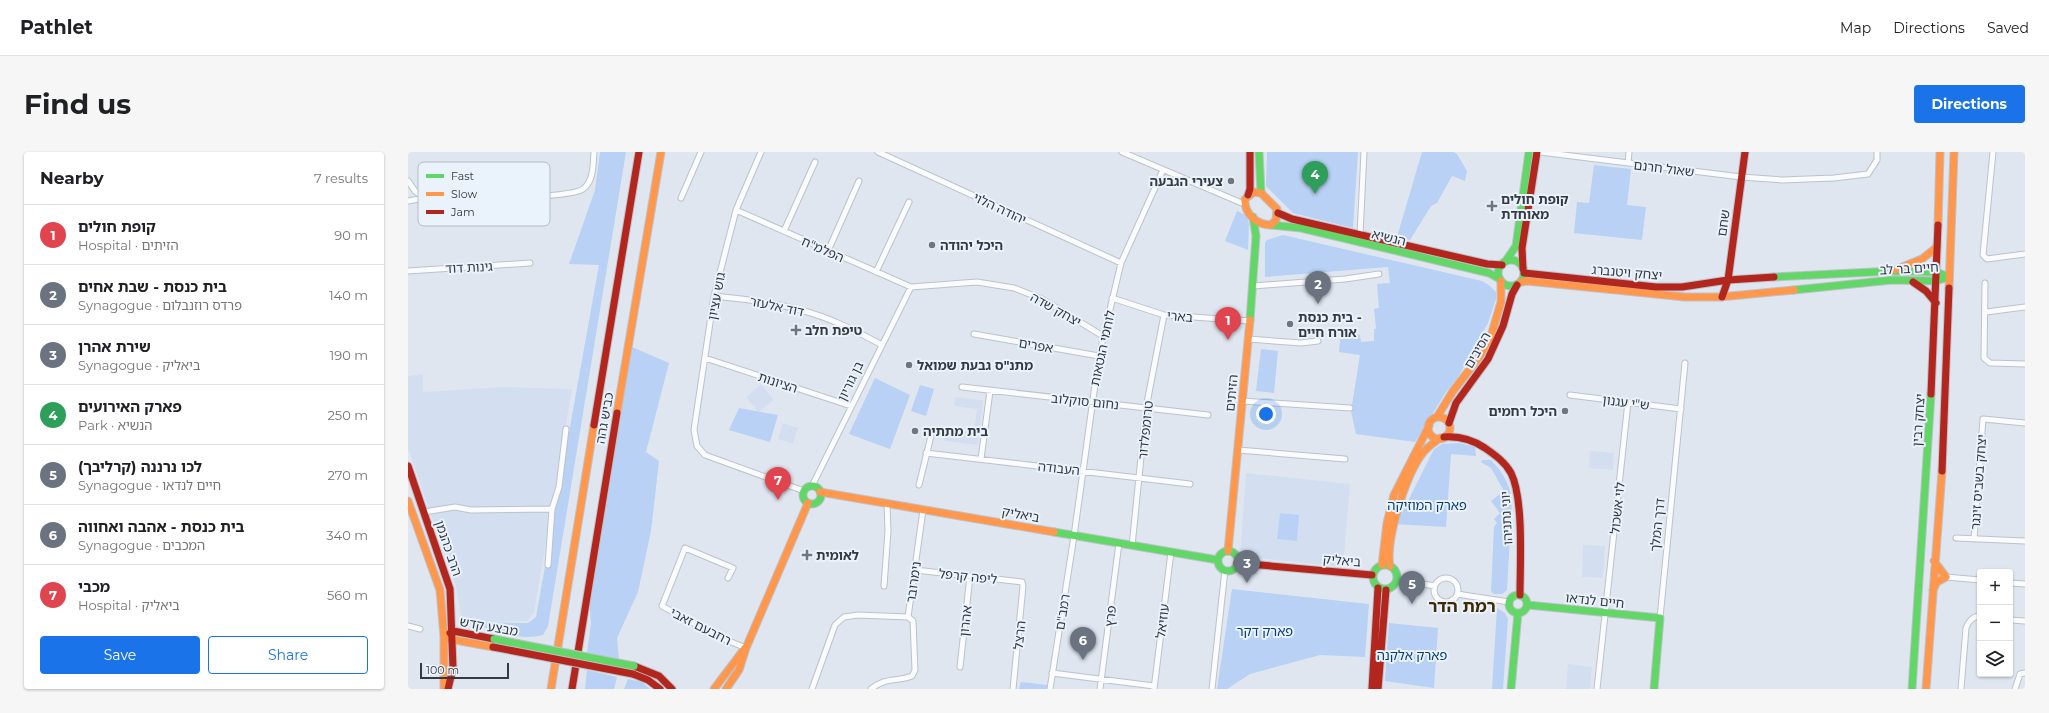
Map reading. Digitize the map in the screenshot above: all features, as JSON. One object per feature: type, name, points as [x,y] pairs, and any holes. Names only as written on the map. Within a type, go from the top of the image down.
[{"type":"main road","name":"כביש גהה","points":[[551,689],[639,152]]},
{"type":"main road","name":"כביש גהה","points":[[572,689],[587,589],[661,152]]},
{"type":"main road","points":[[1248,195],[1254,192],[1261,194],[1275,206],[1278,213],[1276,220],[1271,225],[1263,225],[1246,210],[1244,204],[1250,189],[1250,152]]},
{"type":"main road","points":[[1259,152],[1261,194]]},
{"type":"main road","points":[[1529,152],[1516,246],[1510,257],[1498,272],[1500,280],[1507,286],[1519,283],[1524,271],[1522,248],[1537,152]]},
{"type":"main road","name":"שחם","points":[[1721,297],[1728,280],[1745,152]]},
{"type":"main road","name":"יצחק רבין","points":[[1912,689],[1934,350],[1940,152]]},
{"type":"main road","name":"יצחק רבין","points":[[1926,689],[1942,458],[1954,152]]},
{"type":"main road","name":"הנשיא","points":[[1278,213],[1292,219],[1487,264],[1504,263]]},
{"type":"main road","name":"הזיתים","points":[[1228,551],[1253,286],[1256,236],[1253,217]]},
{"type":"main road","name":"הזיתים","points":[[1256,236],[1257,231],[1263,225]]},
{"type":"main road","name":"הנשיא","points":[[1271,225],[1301,228],[1489,273],[1500,280]]},
{"type":"main road","points":[[1893,271],[1922,259],[1937,247]]},
{"type":"main road","points":[[1504,263],[1518,262],[1524,271]]},
{"type":"main road","name":"יצחק ויטנברג","points":[[1524,271],[1656,288],[1682,288],[1728,280]]},
{"type":"main road","name":"חיים בר לב","points":[[1728,280],[1893,271],[1936,272],[1949,277]]},
{"type":"main road","name":"חיים בר לב","points":[[1519,283],[1535,282],[1685,297],[1721,297],[1878,281],[1936,281],[1949,277]]},
{"type":"main road","name":"הסיבים","points":[[1437,417],[1454,390],[1474,365],[1487,342],[1495,323],[1501,300],[1500,280]]},
{"type":"main road","points":[[1911,281],[1926,291],[1936,303]]},
{"type":"main road","name":"הסיבים","points":[[1450,425],[1456,403],[1488,359],[1503,326],[1512,294],[1519,283]]},
{"type":"main road","points":[[1382,565],[1387,523],[1394,495],[1431,421],[1437,417],[1443,417],[1450,425],[1448,433],[1442,438],[1431,443],[1424,451],[1401,497],[1394,524],[1390,566]]},
{"type":"main road","name":"יוני נתניהו","points":[[1450,425],[1468,440]]},
{"type":"main road","points":[[1429,426],[1431,435],[1442,438]]},
{"type":"main road","name":"יוני נתניהו","points":[[1442,438],[1453,437],[1468,440],[1485,448],[1501,459],[1515,480],[1519,498],[1520,595]]},
{"type":"main road","name":"הרב כהנמן","points":[[408,466],[450,589],[453,631],[453,668],[448,689]]},
{"type":"main road","points":[[812,486],[816,487],[820,492],[819,500],[814,503],[808,503],[803,497],[804,491],[812,486]]},
{"type":"main road","name":"ביאליק","points":[[820,492],[1218,560]]},
{"type":"main road","points":[[408,501],[440,590],[444,636],[444,689]]},
{"type":"main road","points":[[726,689],[736,676],[744,658],[746,648],[808,503]]},
{"type":"main road","points":[[1228,551],[1236,556],[1237,563],[1231,570],[1225,570],[1220,566],[1218,560],[1222,553],[1228,551]]},
{"type":"main road","points":[[1932,592],[1937,582],[1946,577],[1934,560]]},
{"type":"main road","name":"ביאליק","points":[[1237,563],[1372,575]]},
{"type":"main road","points":[[1382,565],[1390,566],[1396,572],[1397,580],[1393,586],[1386,590],[1378,588],[1373,583],[1372,575],[1376,569],[1382,565]]},
{"type":"main road","points":[[1372,689],[1378,588]]},
{"type":"main road","points":[[1378,689],[1386,590]]},
{"type":"main road","points":[[1520,595],[1526,599],[1528,606],[1524,611],[1518,613],[1511,609],[1509,602],[1514,596],[1520,595]]},
{"type":"main road","name":"חיים לנדאו","points":[[1528,606],[1660,618]]},
{"type":"main road","points":[[1511,689],[1518,613]]},
{"type":"main road","name":"דרך המלך","points":[[1654,689],[1660,618]]},
{"type":"main road","name":"מבצע קדש","points":[[444,636],[453,631],[634,670],[659,676],[672,689]]},
{"type":"main road","name":"מבצע קדש","points":[[444,636],[453,641],[634,670],[656,687]]},
{"type":"main road","points":[[714,689],[738,655],[746,648]]},
{"type":"main road","points":[[544,689],[556,661]]},
{"type":"main road","points":[[575,672],[576,689]]},
{"type":"street","points":[[550,195],[574,193],[583,189],[589,181],[594,152]]},
{"type":"street","points":[[681,198],[701,152]]},
{"type":"street","name":"גוש עציון","points":[[761,152],[736,210],[714,296],[697,400],[694,430],[697,446],[705,455],[804,491]]},
{"type":"street","name":"יהודה הלוי","points":[[878,152],[1121,263]]},
{"type":"street","points":[[1122,152],[1244,204]]},
{"type":"street","points":[[1360,235],[1364,152]]},
{"type":"street","name":"שאול חרנם","points":[[1540,152],[1741,177],[1782,180],[1834,178],[1868,174],[1877,160],[1877,152]]},
{"type":"street","points":[[1628,163],[1629,152]]},
{"type":"street","points":[[1992,152],[1983,255],[1987,259],[2025,254]]},
{"type":"street","points":[[784,231],[815,162]]},
{"type":"street","name":"לוחמי הגטאות","points":[[1074,536],[1099,356],[1112,298],[1121,263],[1163,170]]},
{"type":"street","points":[[408,181],[418,193]]},
{"type":"street","points":[[828,251],[860,181]]},
{"type":"street","points":[[408,201],[418,199]]},
{"type":"street","points":[[876,272],[909,202]]},
{"type":"street","name":"הפלמ\"ח","points":[[736,210],[911,288]]},
{"type":"street","name":"גינות דוד","points":[[408,271],[530,263]]},
{"type":"street","points":[[1253,286],[1345,280],[1379,274]]},
{"type":"street","name":"יצחק שדה","points":[[911,288],[977,282],[1014,288],[1042,299],[1103,336]]},
{"type":"street","points":[[1985,283],[1986,312],[1984,358],[1990,362],[2025,364]]},
{"type":"street","name":"בן גוריון","points":[[812,486],[911,288]]},
{"type":"street","name":"דוד אלעזר","points":[[714,296],[763,302],[801,310],[845,326],[882,345]]},
{"type":"street","name":"בארי","points":[[1112,298],[1164,315],[1250,320]]},
{"type":"street","points":[[1986,312],[2025,307]]},
{"type":"street","name":"טרומפלדור","points":[[1132,546],[1146,408],[1164,315]]},
{"type":"street","name":"אפרים","points":[[974,334],[1099,356]]},
{"type":"street","points":[[1248,339],[1301,343],[1318,341]]},
{"type":"street","name":"הציונות","points":[[705,358],[852,406]]},
{"type":"street","name":"דרך המלך","points":[[1660,618],[1685,363]]},
{"type":"street","name":"נחום סוקלוב","points":[[962,388],[1208,415]]},
{"type":"street","points":[[981,459],[990,390]]},
{"type":"street","name":"ש\"י עגנון","points":[[1570,395],[1681,409]]},
{"type":"street","points":[[1242,401],[1350,408]]},
{"type":"street","name":"לוי אשכול","points":[[1597,689],[1628,402]]},
{"type":"street","name":"יצחק בשביס זינגר","points":[[1974,539],[1983,419],[2025,423]]},
{"type":"street","points":[[548,565],[552,509],[559,488],[566,429]]},
{"type":"street","points":[[919,485],[931,436]]},
{"type":"street","points":[[1238,450],[1345,459]]},
{"type":"street","name":"העבודה","points":[[926,453],[1082,470],[1190,484]]},
{"type":"street","points":[[884,586],[888,531],[887,504]]},
{"type":"street","points":[[424,512],[455,507],[471,510],[552,509]]},
{"type":"street","name":"נימרובר","points":[[871,689],[879,683],[890,679],[905,679],[912,676],[914,670],[914,621],[908,617],[923,510]]},
{"type":"street","name":"רמב\"ם","points":[[1050,689],[1074,536]]},
{"type":"street","points":[[1956,538],[2025,541]]},
{"type":"street","name":"פרץ","points":[[1100,689],[1119,543]]},
{"type":"street","name":"רחבעם זאבי","points":[[728,578],[733,568],[685,548],[662,606],[719,637],[746,648]]},
{"type":"street","name":"עוזיאל","points":[[1154,688],[1171,552]]},
{"type":"street","name":"ליפה קרפל","points":[[915,570],[1022,582]]},
{"type":"street","points":[[1212,689],[1225,570]]},
{"type":"street","name":"אהרון","points":[[960,667],[970,576]]},
{"type":"street","points":[[1946,577],[1977,580]]},
{"type":"street","points":[[1450,579],[1457,587],[1457,594],[1450,601],[1443,602],[1434,594],[1435,586],[1439,580],[1450,579]]},
{"type":"street","points":[[1397,580],[1435,586]]},
{"type":"street","name":"הרצל","points":[[1013,689],[1023,586],[1022,582]]},
{"type":"street","points":[[2013,583],[2025,584]]},
{"type":"street","points":[[1457,594],[1509,602]]},
{"type":"street","points":[[812,689],[835,625],[844,617],[858,615],[908,617]]},
{"type":"street","points":[[1961,689],[1966,628],[1969,622],[1977,616]]},
{"type":"street","points":[[2013,620],[2025,622]]},
{"type":"street","points":[[408,626],[420,629]]},
{"type":"street","points":[[1052,673],[1154,688]]},
{"type":"street","points":[[2015,689],[2023,674]]},
{"type":"shaded area","points":[[423,374],[423,392],[503,387],[572,389],[534,613],[527,621],[462,622],[456,586],[408,448],[408,376]]},
{"type":"shaded area","points":[[761,384],[774,400],[758,412],[746,397]]},
{"type":"shaded area","points":[[955,397],[983,400],[978,445],[944,441],[945,429],[974,432],[977,409],[954,406]]},
{"type":"shaded area","points":[[783,423],[798,428],[793,444],[778,439]]},
{"type":"shaded area","points":[[1590,451],[1614,453],[1613,470],[1589,468]]},
{"type":"shaded area","points":[[1246,473],[1350,484],[1343,567],[1240,556]]},
{"type":"shaded area","points":[[1583,545],[1605,546],[1603,578],[1582,577]]},
{"type":"shaded area","points":[[1568,664],[1592,667],[1590,689],[1566,689]]},
{"type":"green space","points":[[600,152],[626,152],[548,626],[543,635],[534,637],[516,636],[498,632],[473,622],[528,623],[536,617],[599,265],[569,264],[595,190]]},
{"type":"green space","points":[[1267,152],[1358,152],[1353,228],[1293,213],[1266,186]]},
{"type":"green space","points":[[1422,152],[1453,152],[1457,154],[1467,171],[1465,181],[1452,176],[1437,203],[1431,206],[1410,240],[1397,237]]},
{"type":"green space","points":[[1594,165],[1631,169],[1627,205],[1646,207],[1642,240],[1574,233],[1577,202],[1589,203]]},
{"type":"green space","points":[[1237,211],[1247,216],[1249,224],[1248,250],[1225,241]]},
{"type":"green space","points":[[1283,235],[1482,281],[1496,292],[1496,299],[1488,323],[1458,377],[1446,392],[1415,442],[1356,434],[1351,411],[1360,355],[1339,352],[1341,330],[1353,330],[1354,335],[1360,335],[1361,342],[1374,341],[1374,329],[1376,329],[1374,309],[1379,308],[1377,284],[1390,283],[1388,267],[1265,277],[1265,243],[1267,240]]},
{"type":"green space","points":[[632,347],[669,363],[646,452],[659,461],[651,531],[638,592],[617,638],[619,659],[587,653],[591,624],[589,595]]},
{"type":"green space","points":[[1261,349],[1278,351],[1274,393],[1256,391]]},
{"type":"green space","points":[[875,378],[910,395],[890,449],[849,434]]},
{"type":"green space","points":[[920,385],[934,389],[926,416],[911,411]]},
{"type":"green space","points":[[739,408],[778,415],[770,442],[729,430]]},
{"type":"green space","name":"פארק המוזיקה","points":[[1459,443],[1475,447],[1476,456],[1451,454],[1446,527],[1394,524],[1402,513],[1434,449],[1442,444]]},
{"type":"green space","points":[[1482,460],[1491,460],[1498,468],[1507,483],[1512,499],[1507,590],[1502,594],[1494,594],[1491,591],[1494,527],[1497,523],[1494,519],[1500,513],[1491,501],[1504,491],[1491,468],[1481,462]]},
{"type":"green space","points":[[1280,513],[1299,515],[1297,541],[1277,539]]},
{"type":"green space","name":"פארק דקר","points":[[1232,589],[1369,604],[1365,657],[1320,655],[1250,674],[1227,689],[1217,689]]},
{"type":"green space","points":[[1497,608],[1505,613],[1508,619],[1503,689],[1492,689]]},
{"type":"green space","name":"פארק אלקנה","points":[[1389,623],[1438,628],[1434,688],[1385,681]]},
{"type":"green space","points":[[587,670],[617,677],[614,689],[585,689]]},
{"type":"green space","points":[[628,679],[642,682],[650,689],[624,689]]},
{"type":"green space","points":[[1021,682],[1048,685],[1047,689],[1019,689]]},
{"type":"traffic: fast","points":[[1259,152],[1261,193]]},
{"type":"traffic: fast","points":[[1505,262],[1516,246],[1529,152]]},
{"type":"traffic: fast","points":[[1250,320],[1256,236],[1253,217]]},
{"type":"traffic: fast","points":[[1271,225],[1301,228],[1489,273],[1500,279]]},
{"type":"traffic: fast","points":[[1511,260],[1520,264],[1524,273],[1520,282],[1511,286],[1502,282],[1498,273],[1502,264],[1511,260]]},
{"type":"traffic: fast","points":[[1774,277],[1893,271],[1936,272],[1949,277]]},
{"type":"traffic: fast","points":[[1794,290],[1892,280],[1936,281],[1949,277]]},
{"type":"traffic: fast","points":[[1912,689],[1931,394]]},
{"type":"traffic: fast","points":[[812,486],[818,489],[821,495],[818,501],[812,504],[806,501],[803,495],[806,489],[812,486]]},
{"type":"traffic: fast","points":[[1054,532],[1218,560]]},
{"type":"traffic: fast","points":[[1228,551],[1235,554],[1238,561],[1235,568],[1228,571],[1221,568],[1218,561],[1221,554],[1228,551]]},
{"type":"traffic: fast","points":[[1385,565],[1394,568],[1397,577],[1394,586],[1385,589],[1376,586],[1373,577],[1376,568],[1385,565]]},
{"type":"traffic: fast","points":[[1518,595],[1524,598],[1527,604],[1524,610],[1518,613],[1512,610],[1509,604],[1512,598],[1518,595]]},
{"type":"traffic: fast","points":[[1528,605],[1660,618],[1654,689]]},
{"type":"traffic: fast","points":[[1511,689],[1518,613]]},
{"type":"traffic: fast","points":[[494,639],[634,666]]},
{"type":"traffic: slow","points":[[617,413],[661,152]]},
{"type":"traffic: slow","points":[[1938,225],[1940,152]]},
{"type":"traffic: slow","points":[[1949,288],[1954,152]]},
{"type":"traffic: slow","points":[[1254,192],[1261,193],[1277,209],[1276,220],[1271,225],[1256,221],[1249,214],[1245,204],[1245,199],[1254,192]]},
{"type":"traffic: slow","points":[[1895,270],[1922,259],[1937,247]]},
{"type":"traffic: slow","points":[[1437,417],[1453,391],[1480,356],[1491,336],[1501,302],[1501,281]]},
{"type":"traffic: slow","points":[[1521,282],[1527,281],[1685,297],[1720,297],[1794,290]]},
{"type":"traffic: slow","points":[[1228,551],[1250,320]]},
{"type":"traffic: slow","points":[[1439,417],[1443,418],[1449,424],[1450,428],[1449,432],[1443,438],[1439,439],[1435,438],[1429,432],[1428,428],[1429,424],[1435,418],[1439,417]]},
{"type":"traffic: slow","points":[[551,689],[594,425]]},
{"type":"traffic: slow","points":[[1382,565],[1387,523],[1394,495],[1429,426]]},
{"type":"traffic: slow","points":[[1390,566],[1389,555],[1391,540],[1398,508],[1404,492],[1422,454],[1428,447],[1440,438]]},
{"type":"traffic: slow","points":[[1926,689],[1942,471]]},
{"type":"traffic: slow","points":[[820,492],[1054,532]]},
{"type":"traffic: slow","points":[[408,501],[440,590],[444,636],[444,689]]},
{"type":"traffic: slow","points":[[726,689],[739,670],[746,648],[808,503]]},
{"type":"traffic: slow","points":[[1933,590],[1937,582],[1946,577],[1934,561]]},
{"type":"traffic: slow","points":[[450,639],[493,647]]},
{"type":"traffic: slow","points":[[714,689],[745,648]]},
{"type":"traffic: jam","points":[[594,425],[639,152]]},
{"type":"traffic: jam","points":[[1248,195],[1250,189],[1250,152]]},
{"type":"traffic: jam","points":[[1523,269],[1522,248],[1537,152]]},
{"type":"traffic: jam","points":[[1722,297],[1728,280],[1745,152]]},
{"type":"traffic: jam","points":[[1278,213],[1292,219],[1487,264],[1502,265]]},
{"type":"traffic: jam","points":[[1931,394],[1938,225]]},
{"type":"traffic: jam","points":[[1524,273],[1656,287],[1682,287],[1728,280],[1774,277]]},
{"type":"traffic: jam","points":[[1913,282],[1926,291],[1936,303]]},
{"type":"traffic: jam","points":[[1449,423],[1456,403],[1488,359],[1503,326],[1512,294],[1517,285]]},
{"type":"traffic: jam","points":[[1942,471],[1949,288]]},
{"type":"traffic: jam","points":[[572,689],[617,413]]},
{"type":"traffic: jam","points":[[1444,437],[1460,438],[1480,445],[1500,459],[1511,473],[1515,484],[1520,515],[1520,595]]},
{"type":"traffic: jam","points":[[408,466],[450,589],[453,668],[448,689]]},
{"type":"traffic: jam","points":[[1237,563],[1372,575]]},
{"type":"traffic: jam","points":[[1372,689],[1378,588]]},
{"type":"traffic: jam","points":[[1378,689],[1386,590]]},
{"type":"traffic: jam","points":[[450,633],[453,631],[494,639]]},
{"type":"traffic: jam","points":[[493,647],[633,674]]},
{"type":"traffic: jam","points":[[634,666],[659,676],[672,689]]},
{"type":"traffic: jam","points":[[633,674],[648,680],[660,689]]},
{"type":"place","name":"צעירי הגבעה","points":[[1231,181]]},
{"type":"place","name":"פארק האירועים","points":[[1315,194]]},
{"type":"place","name":"קופת חולים מאוחדת","points":[[1492,206]]},
{"type":"place","name":"היכל יהודה","points":[[932,245]]},
{"type":"place","name":"בית כנסת - שבת אחים","points":[[1318,304]]},
{"type":"place","name":"בית כנסת - אורח חיים","points":[[1290,324]]},
{"type":"place","name":"טיפת חלב","points":[[796,330]]},
{"type":"place","name":"קופת חולים","points":[[1228,340]]},
{"type":"place","name":"מתנ\"ס גבעת שמואל","points":[[909,365]]},
{"type":"place","name":"היכל רחמים","points":[[1565,411]]},
{"type":"place","name":"בית מתתיה","points":[[915,431]]},
{"type":"place","name":"מכבי","points":[[778,500]]},
{"type":"place","name":"לאומית","points":[[807,555]]},
{"type":"place","name":"שירת אהרן","points":[[1247,583]]},
{"type":"place","name":"לכו נרננה (קרליבך)","points":[[1412,604]]},
{"type":"place","name":"בית כנסת - אהבה ואחווה","points":[[1083,660]]},
{"type":"district","name":"רמת הדר","points":[[1462,606]]}]
